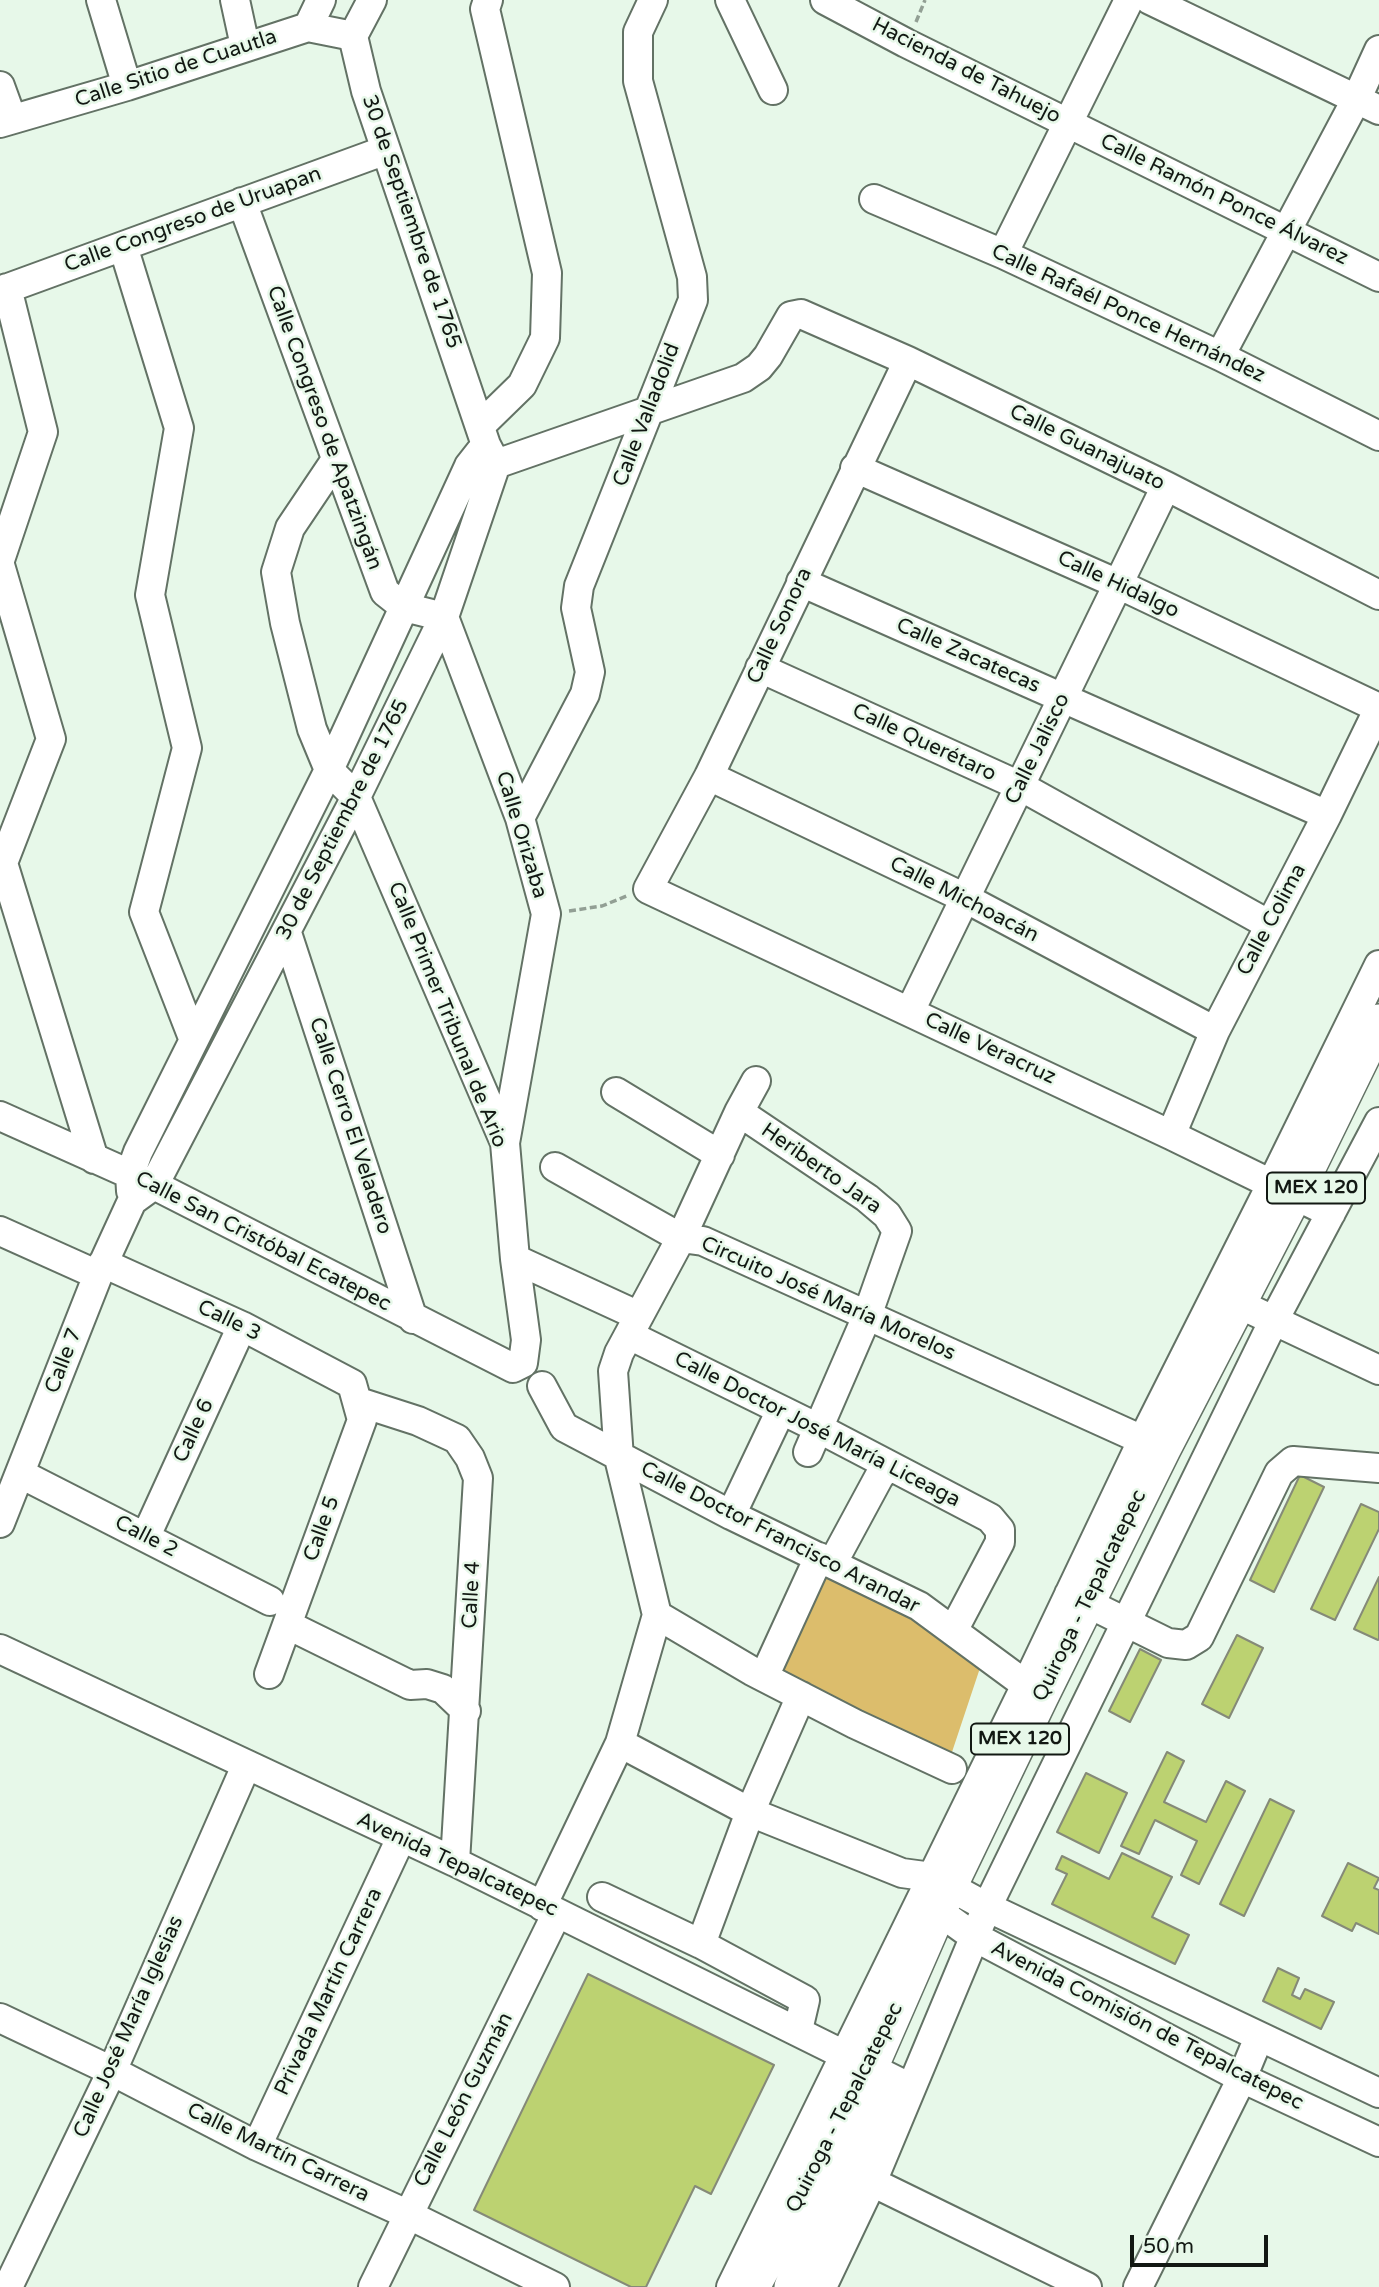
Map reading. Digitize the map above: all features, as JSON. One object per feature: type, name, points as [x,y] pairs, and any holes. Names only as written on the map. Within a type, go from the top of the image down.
[{"type":"main road","name":"Quiroga - Tepalcatepec","points":[[1302,1198],[1379,1022]]},
{"type":"main road","name":"Quiroga - Tepalcatepec","points":[[792,2287],[878,2072],[953,1905],[1246,1307],[1302,1198],[1379,1065]]},
{"type":"main road","name":"Quiroga - Tepalcatepec","points":[[953,1905],[1033,1690],[1097,1609],[1153,1444],[1246,1307]]},
{"type":"main road","name":"Quiroga - Tepalcatepec","points":[[751,2287],[878,2072]]},
{"type":"street","points":[[102,0],[127,86]]},
{"type":"street","points":[[235,0],[245,46]]},
{"type":"street","points":[[308,27],[321,0]]},
{"type":"street","points":[[353,36],[372,0]]},
{"type":"street","points":[[483,450],[522,385],[545,338],[547,273],[485,9],[488,0]]},
{"type":"street","name":"Calle Valladolid","points":[[520,818],[584,694],[590,672],[576,608],[579,586],[693,300],[692,278],[638,81],[638,32],[653,0]]},
{"type":"street","points":[[730,0],[773,90]]},
{"type":"street","name":"Hacienda de Tahuejo","points":[[825,0],[1069,123]]},
{"type":"street","points":[[1003,254],[1129,0]]},
{"type":"street","points":[[1150,0],[1368,104]]},
{"type":"street","name":"Calle Sitio de Cuautla","points":[[6,121],[127,86],[308,27],[353,36]]},
{"type":"street","name":"30 de Septiembre de 1765","points":[[139,1187],[286,933],[444,617],[483,450],[366,91],[353,36]]},
{"type":"street","points":[[1220,356],[1287,230],[1368,104],[1379,50]]},
{"type":"street","points":[[0,86],[6,121]]},
{"type":"street","name":"Calle Ramón Ponce Álvarez","points":[[1069,123],[1379,277]]},
{"type":"street","name":"Calle Congreso de Uruapan","points":[[4,289],[386,149]]},
{"type":"street","name":"Calle Rafaél Ponce Hernández","points":[[874,199],[1003,254],[1220,356],[1379,436]]},
{"type":"street","name":"Calle Congreso de Apatzingán","points":[[242,202],[385,592],[404,607]]},
{"type":"street","points":[[123,246],[179,428],[150,595],[187,748],[144,912],[193,1038]]},
{"type":"street","points":[[0,560],[43,432],[4,289]]},
{"type":"street","name":"Calle Guanajuato","points":[[649,412],[743,378],[759,367],[768,356],[791,316],[801,314],[908,361],[1166,486],[1379,595]]},
{"type":"street","name":"Calle Sonora","points":[[648,889],[709,776],[908,361]]},
{"type":"street","points":[[483,450],[649,412]]},
{"type":"street","name":"30 de Septiembre de 1765","points":[[139,1187],[193,1038],[329,770],[404,607],[483,450]]},
{"type":"street","points":[[335,461],[290,528],[276,572],[285,623],[312,729],[329,770],[356,797]]},
{"type":"street","name":"Calle Hidalgo","points":[[855,468],[1118,584],[1379,708]]},
{"type":"street","name":"Calle Jalisco","points":[[910,1011],[1166,486]]},
{"type":"street","points":[[0,565],[51,739],[3,863],[94,1159]]},
{"type":"street","name":"Calle Zacatecas","points":[[801,582],[1327,815]]},
{"type":"street","points":[[404,607],[444,617]]},
{"type":"street","name":"Calle Orizaba","points":[[444,617],[520,818],[546,914],[505,1143]]},
{"type":"street","name":"Calle Querétaro","points":[[760,668],[1020,786],[1268,925]]},
{"type":"street","name":"Calle Colima","points":[[1171,1135],[1214,1031],[1327,815],[1379,708]]},
{"type":"street","name":"Calle Michoacán","points":[[709,776],[965,898],[1214,1031]]},
{"type":"street","name":"Calle Primer Tribunal de Ario","points":[[356,797],[505,1143],[515,1259],[526,1340],[523,1363]]},
{"type":"street","name":"Calle Veracruz","points":[[648,889],[1302,1198]]},
{"type":"street","name":"Calle Cerro El Veladero","points":[[286,933],[413,1319]]},
{"type":"street","points":[[1302,1198],[1379,965]]},
{"type":"street","points":[[555,1167],[681,1238],[756,1081]]},
{"type":"street","points":[[616,1092],[720,1155]]},
{"type":"street","name":"Heriberto Jara","points":[[739,1112],[887,1214],[897,1231],[867,1315]]},
{"type":"street","name":"Calle San Cristóbal Ecatepec","points":[[0,1116],[94,1159],[139,1187],[513,1368],[523,1363]]},
{"type":"street","points":[[1302,1198],[1379,1122]]},
{"type":"street","name":"Calle 7","points":[[8,1498],[101,1269],[139,1187]]},
{"type":"street","name":"Calle 3","points":[[0,1231],[242,1326],[355,1393]]},
{"type":"street","name":"Circuito José María Morelos","points":[[550,1910],[620,1743],[657,1615],[619,1458],[613,1371],[619,1353],[681,1238],[703,1241],[1153,1444]]},
{"type":"street","name":"Calle Doctor José María Liceaga","points":[[515,1259],[781,1410],[813,1440],[888,1466],[990,1518],[1000,1530],[1000,1542],[953,1631]]},
{"type":"street","points":[[1246,1307],[1379,1370]]},
{"type":"street","points":[[813,1440],[867,1315]]},
{"type":"street","name":"Calle 6","points":[[146,1536],[242,1326]]},
{"type":"street","name":"Calle Doctor Francisco Arandar","points":[[542,1386],[564,1427],[731,1515],[919,1606],[1033,1690]]},
{"type":"street","name":"Calle 5","points":[[270,1674],[362,1420],[355,1393]]},
{"type":"street","name":"Calle 4","points":[[355,1393],[457,1439],[470,1458],[478,1478],[455,1862]]},
{"type":"street","points":[[731,1515],[781,1410]]},
{"type":"street","points":[[1097,1609],[1168,1643],[1186,1646],[1199,1637],[1279,1473],[1293,1461],[1379,1468]]},
{"type":"street","points":[[758,1674],[825,1560],[888,1466]]},
{"type":"street","name":"Calle 2","points":[[8,1498],[146,1536],[270,1601]]},
{"type":"street","points":[[657,1615],[758,1674],[952,1769]]},
{"type":"street","points":[[288,1625],[410,1685],[427,1684],[443,1689],[466,1712]]},
{"type":"street","name":"Avenida Tepalcatepec","points":[[0,1649],[455,1862],[878,2072]]},
{"type":"street","points":[[701,1944],[750,1812],[801,1696]]},
{"type":"street","points":[[620,1743],[750,1812],[902,1873],[953,1905],[878,2072],[731,2287]]},
{"type":"street","name":"Calle José María Iglesias","points":[[8,2287],[112,2071],[246,1766]]},
{"type":"street","name":"Privada Martín Carrera","points":[[257,2146],[401,1838]]},
{"type":"street","points":[[602,1897],[701,1944],[805,2000],[798,2030]]},
{"type":"street","name":"Avenida Comisión de Tepalcatepec","points":[[953,1905],[1259,2037],[1379,2093]]},
{"type":"street","name":"Avenida Comisión de Tepalcatepec","points":[[953,1905],[1242,2078],[1379,2142]]},
{"type":"street","name":"Calle León Guzmán","points":[[373,2287],[550,1910]]},
{"type":"street","name":"Calle Martín Carrera","points":[[0,2018],[112,2071],[257,2146],[407,2214],[555,2287]]},
{"type":"street","points":[[1138,2287],[1242,2078],[1259,2037]]},
{"type":"street","points":[[822,2287],[872,2182],[878,2072]]},
{"type":"street","points":[[872,2182],[1087,2287]]},
{"type":"path","points":[[546,914],[602,906],[648,889]]},
{"type":"shaded area","points":[[820,1559],[984,1656],[948,1764],[767,1676]]},
{"type":"building","points":[[1300,1475],[1324,1487],[1274,1592],[1250,1580]]},
{"type":"building","points":[[1361,1504],[1379,1512],[1379,1529],[1335,1620],[1311,1609]]},
{"type":"building","points":[[1379,1577],[1379,1639],[1378,1640],[1354,1629]]},
{"type":"building","points":[[1237,1635],[1263,1648],[1229,1718],[1202,1704]]},
{"type":"building","points":[[1140,1649],[1161,1660],[1130,1722],[1109,1711]]},
{"type":"building","points":[[1167,1752],[1184,1761],[1164,1802],[1206,1822],[1226,1781],[1245,1791],[1199,1884],[1181,1875],[1197,1841],[1155,1820],[1139,1854],[1121,1846]]},
{"type":"building","points":[[1086,1773],[1127,1793],[1099,1853],[1057,1832]]},
{"type":"building","points":[[1270,1799],[1294,1811],[1244,1916],[1220,1904]]},
{"type":"building","points":[[1122,1853],[1172,1877],[1152,1917],[1189,1935],[1175,1964],[1052,1904],[1067,1874],[1056,1869],[1062,1856],[1109,1879]]},
{"type":"building","points":[[1348,1863],[1379,1878],[1374,1888],[1379,1890],[1379,1934],[1356,1923],[1352,1931],[1322,1916]]},
{"type":"building","points":[[1278,1968],[1299,1978],[1292,1995],[1300,1999],[1305,1989],[1334,2002],[1321,2029],[1263,2001]]},
{"type":"building","points":[[588,1974],[774,2065],[711,2194],[695,2186],[646,2287],[631,2287],[474,2210]]}]
